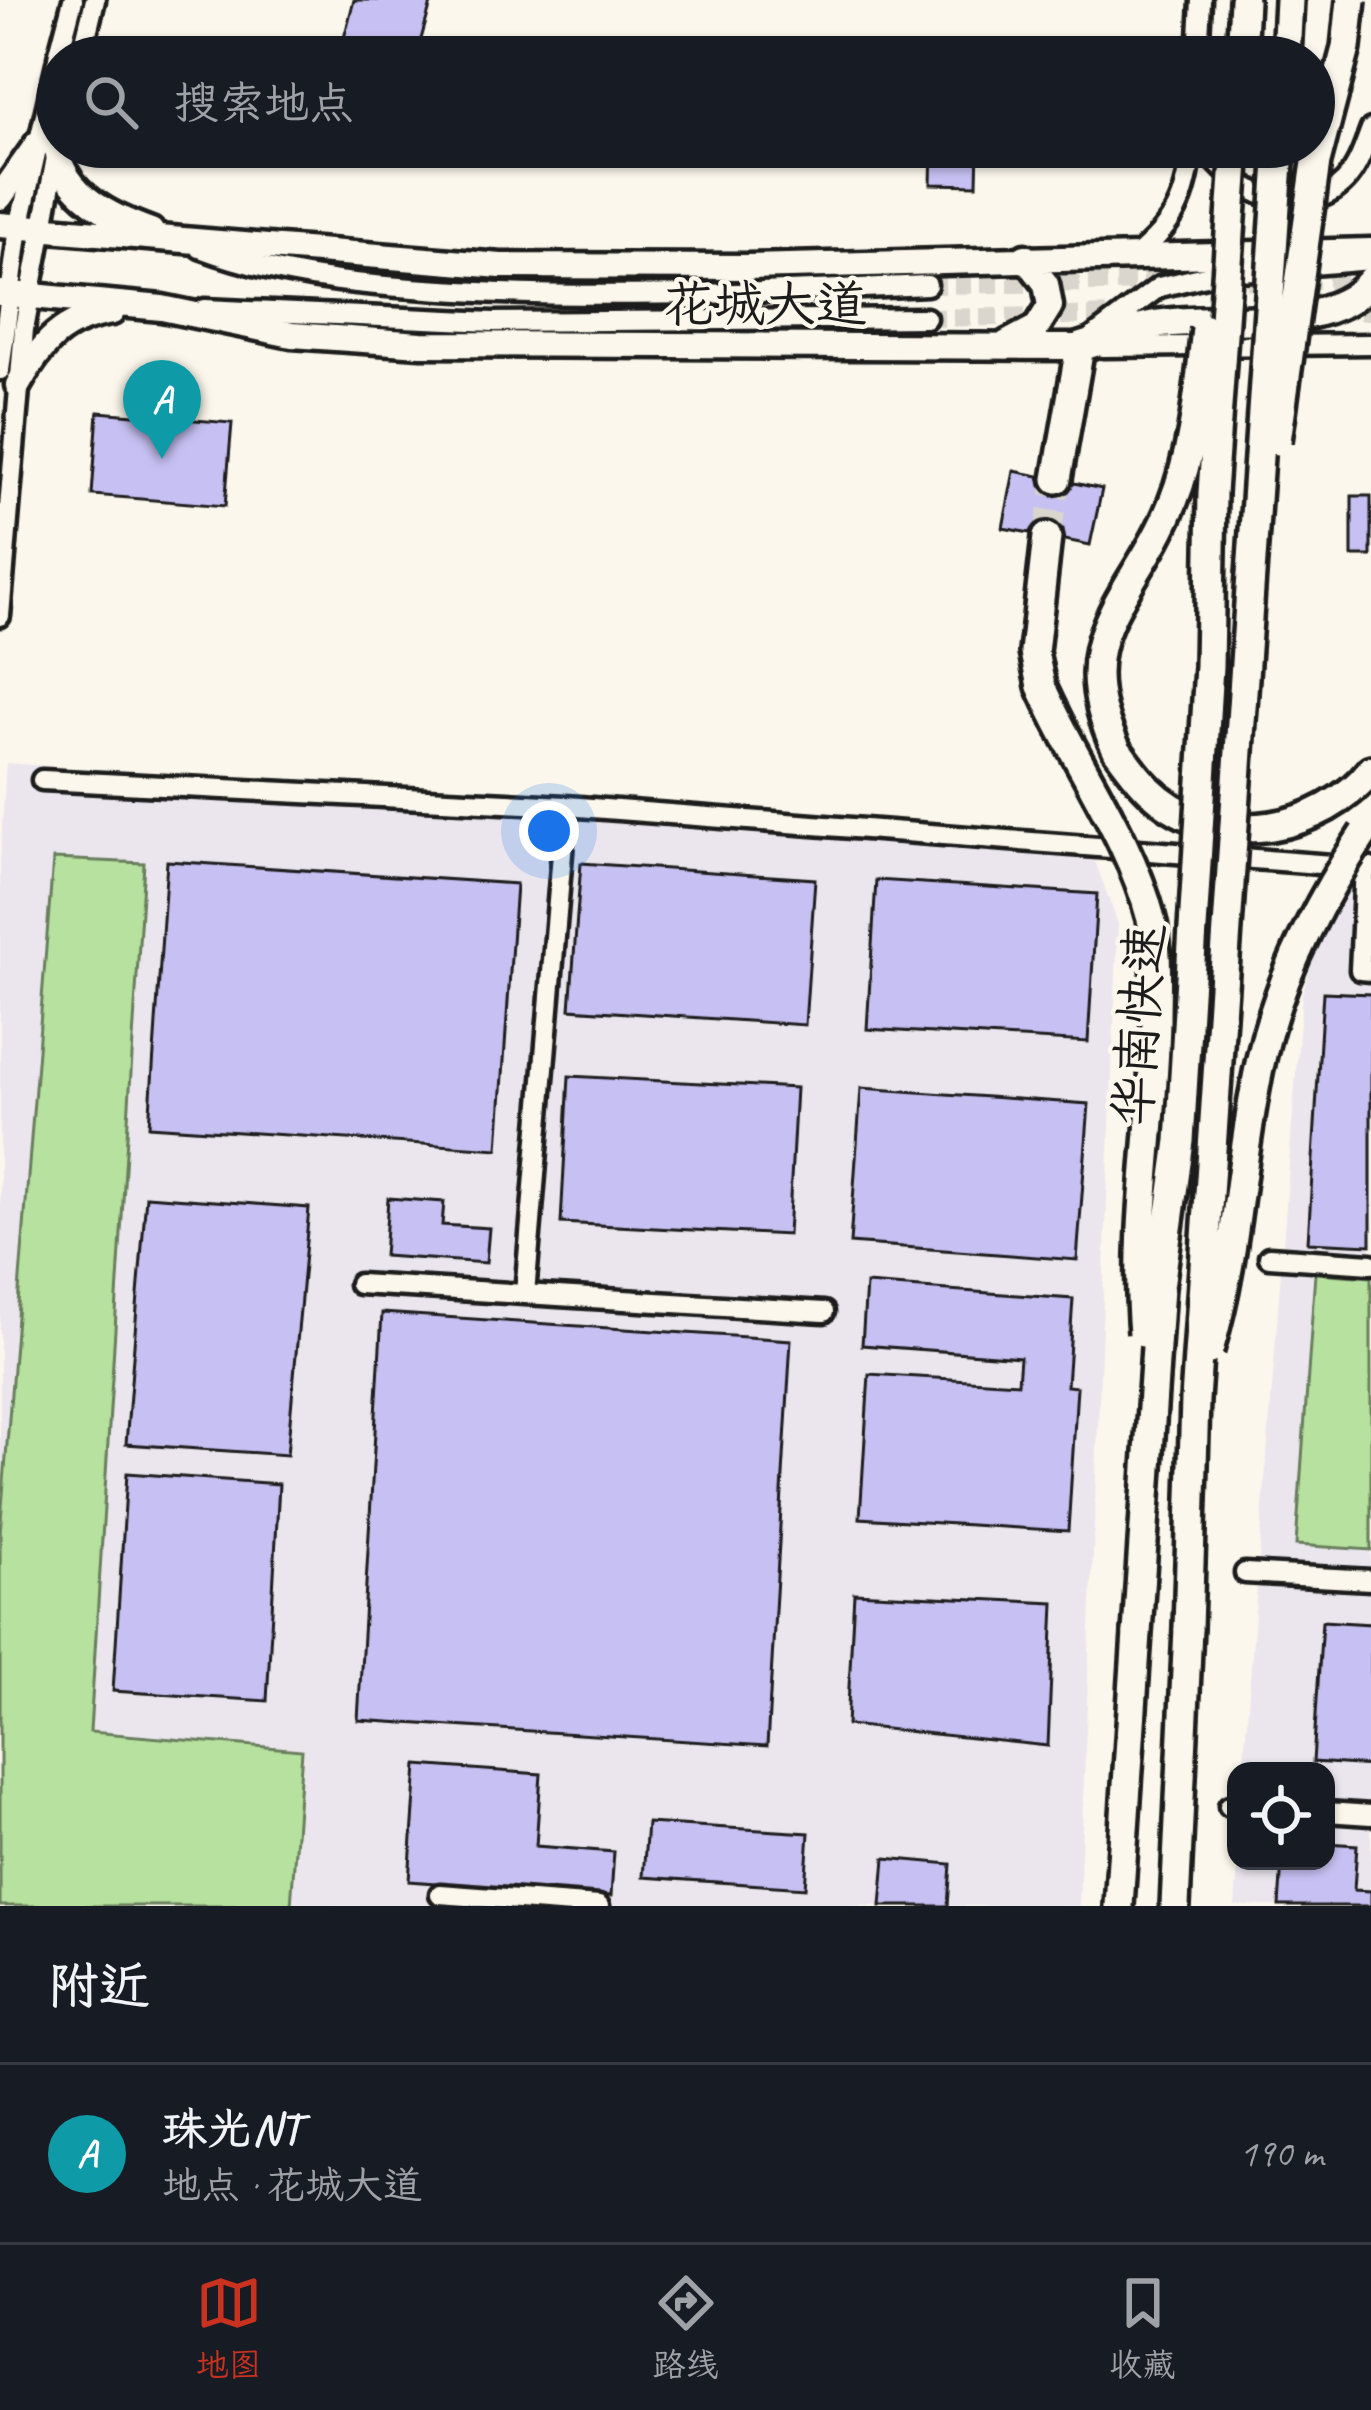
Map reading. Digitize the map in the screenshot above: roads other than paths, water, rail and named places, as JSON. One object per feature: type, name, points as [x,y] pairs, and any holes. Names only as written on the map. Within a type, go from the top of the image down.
[{"type":"highway","points":[[1242,36],[1244,0]]},
{"type":"highway","points":[[1287,36],[1288,0]]},
{"type":"highway","points":[[1335,90],[1352,0]]},
{"type":"highway","name":"华南快速","points":[[1119,1906],[1150,1417],[1180,1141],[1209,666],[1212,494],[1235,168]]},
{"type":"highway","name":"华南快速","points":[[1175,1906],[1195,1400],[1279,168]]},
{"type":"highway","points":[[1249,616],[1315,168]]},
{"type":"highway","points":[[1233,196],[1214,266],[1193,435],[1174,501],[1111,609],[1101,639],[1100,698],[1117,749],[1163,802],[1245,828],[1302,820],[1337,803],[1371,770]]},
{"type":"highway","points":[[1057,479],[1080,347],[1153,325],[1288,317],[1321,310],[1337,306],[1371,281]]},
{"type":"highway","points":[[1047,536],[1034,652],[1041,686],[1066,743],[1119,834],[1152,922],[1155,1052],[1139,1286],[1150,1417]]},
{"type":"highway","points":[[1195,1400],[1227,1289],[1261,1058],[1308,929],[1368,829]]},
{"type":"main road","points":[[0,197],[36,162]]},
{"type":"main road","points":[[60,168],[91,202],[187,243]]},
{"type":"main road","name":"花城大道","points":[[20,227],[501,266],[747,267],[1024,257],[1371,256]]},
{"type":"main road","points":[[999,346],[1037,327],[1050,306],[1046,284],[1024,257]]},
{"type":"main road","name":"花城大道","points":[[12,294],[162,308],[292,335],[421,344],[1080,347]]},
{"type":"main road","points":[[9,377],[61,327],[89,316],[162,308]]},
{"type":"street","points":[[64,36],[73,0]]},
{"type":"street","points":[[86,36],[95,0]]},
{"type":"street","points":[[1199,36],[1201,0]]},
{"type":"street","points":[[1220,168],[1248,190],[1283,199],[1316,198],[1344,182],[1371,129]]},
{"type":"street","points":[[0,616],[12,294],[20,227],[43,168]]},
{"type":"street","points":[[1134,258],[1178,215],[1188,194],[1190,168]]},
{"type":"street","name":"花城大道","points":[[187,243],[263,272],[384,287],[641,296],[927,285]]},
{"type":"street","points":[[1080,347],[1159,286],[1218,273],[1371,256]]},
{"type":"street","name":"花城大道","points":[[162,308],[494,322],[926,318]]},
{"type":"street","name":"花城大道","points":[[1080,347],[1371,344]]},
{"type":"street","points":[[42,780],[566,806],[1368,868],[1360,970],[1371,971]]},
{"type":"street","points":[[525,1294],[566,806]]},
{"type":"street","points":[[1269,1257],[1371,1264]]},
{"type":"street","points":[[359,1284],[824,1312]]},
{"type":"street","points":[[1245,1573],[1371,1580]]},
{"type":"street","points":[[1335,1813],[1371,1815]]},
{"type":"street","points":[[440,1894],[599,1906]]},
{"type":"tunnel","points":[[1220,281],[1371,279]]},
{"type":"tunnel","points":[[927,285],[1174,282]]},
{"type":"tunnel","points":[[1333,311],[1371,311]]},
{"type":"tunnel","points":[[926,318],[1131,315]]},
{"type":"tunnel","points":[[1047,537],[1057,479]]},
{"type":"place","name":"珠光NT","points":[[162,459]]}]
